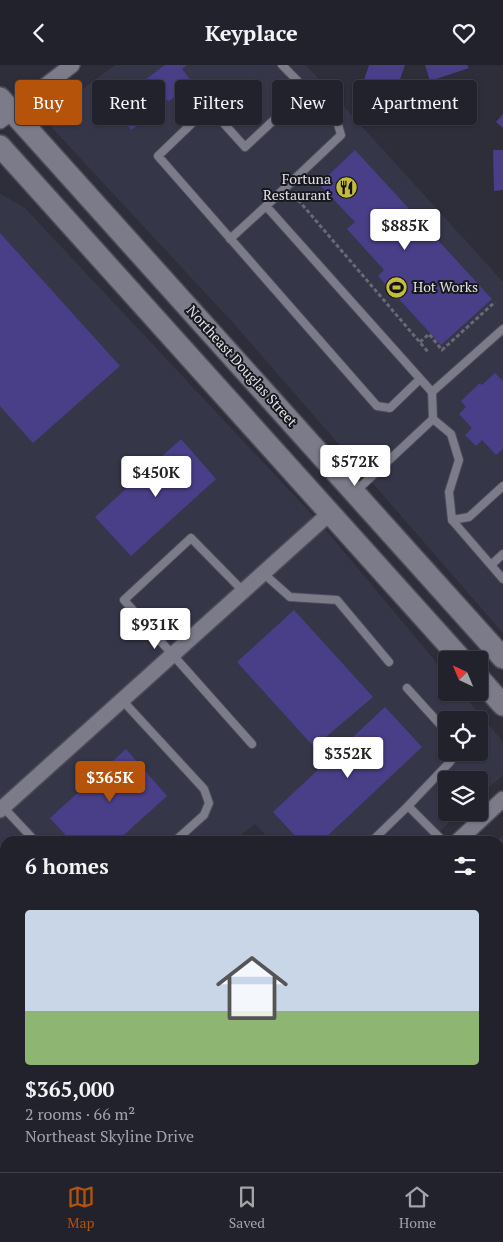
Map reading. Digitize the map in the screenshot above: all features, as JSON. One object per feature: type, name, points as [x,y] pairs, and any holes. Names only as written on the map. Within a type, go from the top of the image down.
[{"type":"main road","name":"Northeast Douglas Street","points":[[4,110],[355,492],[503,658]]},
{"type":"main road","points":[[0,145],[454,651]]},
{"type":"main road","points":[[330,513],[345,505],[356,505],[377,517]]},
{"type":"main road","points":[[488,688],[503,705]]},
{"type":"street","points":[[4,110],[72,65]]},
{"type":"street","points":[[2,809],[330,513]]},
{"type":"street","points":[[463,836],[503,799]]},
{"type":"lane","points":[[282,65],[296,80]]},
{"type":"lane","points":[[272,122],[245,147],[209,107],[158,156],[377,406],[390,408],[420,379]]},
{"type":"lane","points":[[230,239],[341,135],[338,125]]},
{"type":"lane","points":[[266,206],[432,392],[433,419],[451,434],[459,460],[449,492],[452,520],[503,579]]},
{"type":"lane","points":[[432,392],[503,329]]},
{"type":"lane","points":[[355,492],[433,419]]},
{"type":"lane","points":[[452,520],[469,517],[503,486]]},
{"type":"lane","points":[[243,591],[192,538],[124,600],[252,744]]},
{"type":"lane","points":[[491,565],[503,554]]},
{"type":"lane","points":[[263,573],[290,597],[338,600],[389,662]]},
{"type":"lane","points":[[407,688],[438,722]]},
{"type":"lane","points":[[122,700],[204,789],[209,803],[204,815],[181,836]]},
{"type":"lane","points":[[377,836],[451,761]]},
{"type":"lane","points":[[408,806],[438,836]]},
{"type":"lane","points":[[2,809],[30,836]]},
{"type":"path","points":[[290,183],[298,202],[429,353]]},
{"type":"path","points":[[420,342],[429,334],[442,350],[495,302]]},
{"type":"shaded area","points":[[115,65],[306,65],[320,80],[272,80],[272,125],[343,125],[343,106],[353,117],[353,125],[360,125],[503,282],[503,633],[236,326],[49,125],[82,125],[82,89],[92,82],[92,125],[165,125],[165,80],[95,80]]},
{"type":"shaded area","points":[[0,194],[24,207],[319,522],[438,664],[438,701],[469,701],[477,711],[438,711],[438,761],[488,761],[488,724],[503,742],[503,775],[488,788],[488,771],[438,771],[438,821],[451,821],[434,836],[267,836],[255,824],[242,834],[244,836],[0,836]]},
{"type":"building","points":[[165,65],[187,65],[182,69],[191,80],[175,80],[175,96],[165,101],[165,80],[145,80]]},
{"type":"building","points":[[369,65],[405,65],[400,80],[364,80]]},
{"type":"building","points":[[425,65],[467,65],[469,68],[433,80],[430,80]]},
{"type":"building","points":[[503,114],[503,128],[496,122]]},
{"type":"building","points":[[127,125],[138,125],[131,130]]},
{"type":"building","points":[[355,150],[492,299],[441,345],[378,276],[384,270],[347,229],[355,222],[319,184]]},
{"type":"building","points":[[493,150],[503,150],[503,190],[494,191]]},
{"type":"building","points":[[0,233],[120,366],[33,443],[0,406]]},
{"type":"building","points":[[495,373],[503,381],[503,449],[496,455],[482,440],[476,446],[465,435],[472,428],[459,414],[466,407],[461,401],[480,383],[482,385]]},
{"type":"building","points":[[181,439],[216,479],[131,556],[95,517]]},
{"type":"building","points":[[294,610],[373,697],[314,747],[237,662]]},
{"type":"building","points":[[385,707],[422,747],[327,836],[295,836],[273,812]]},
{"type":"building","points":[[126,749],[167,796],[123,836],[66,836],[50,818]]},
{"type":"place","name":"Fortuna Restaurant","points":[[347,187]]},
{"type":"place","name":"Hot Works","points":[[397,287]]}]
